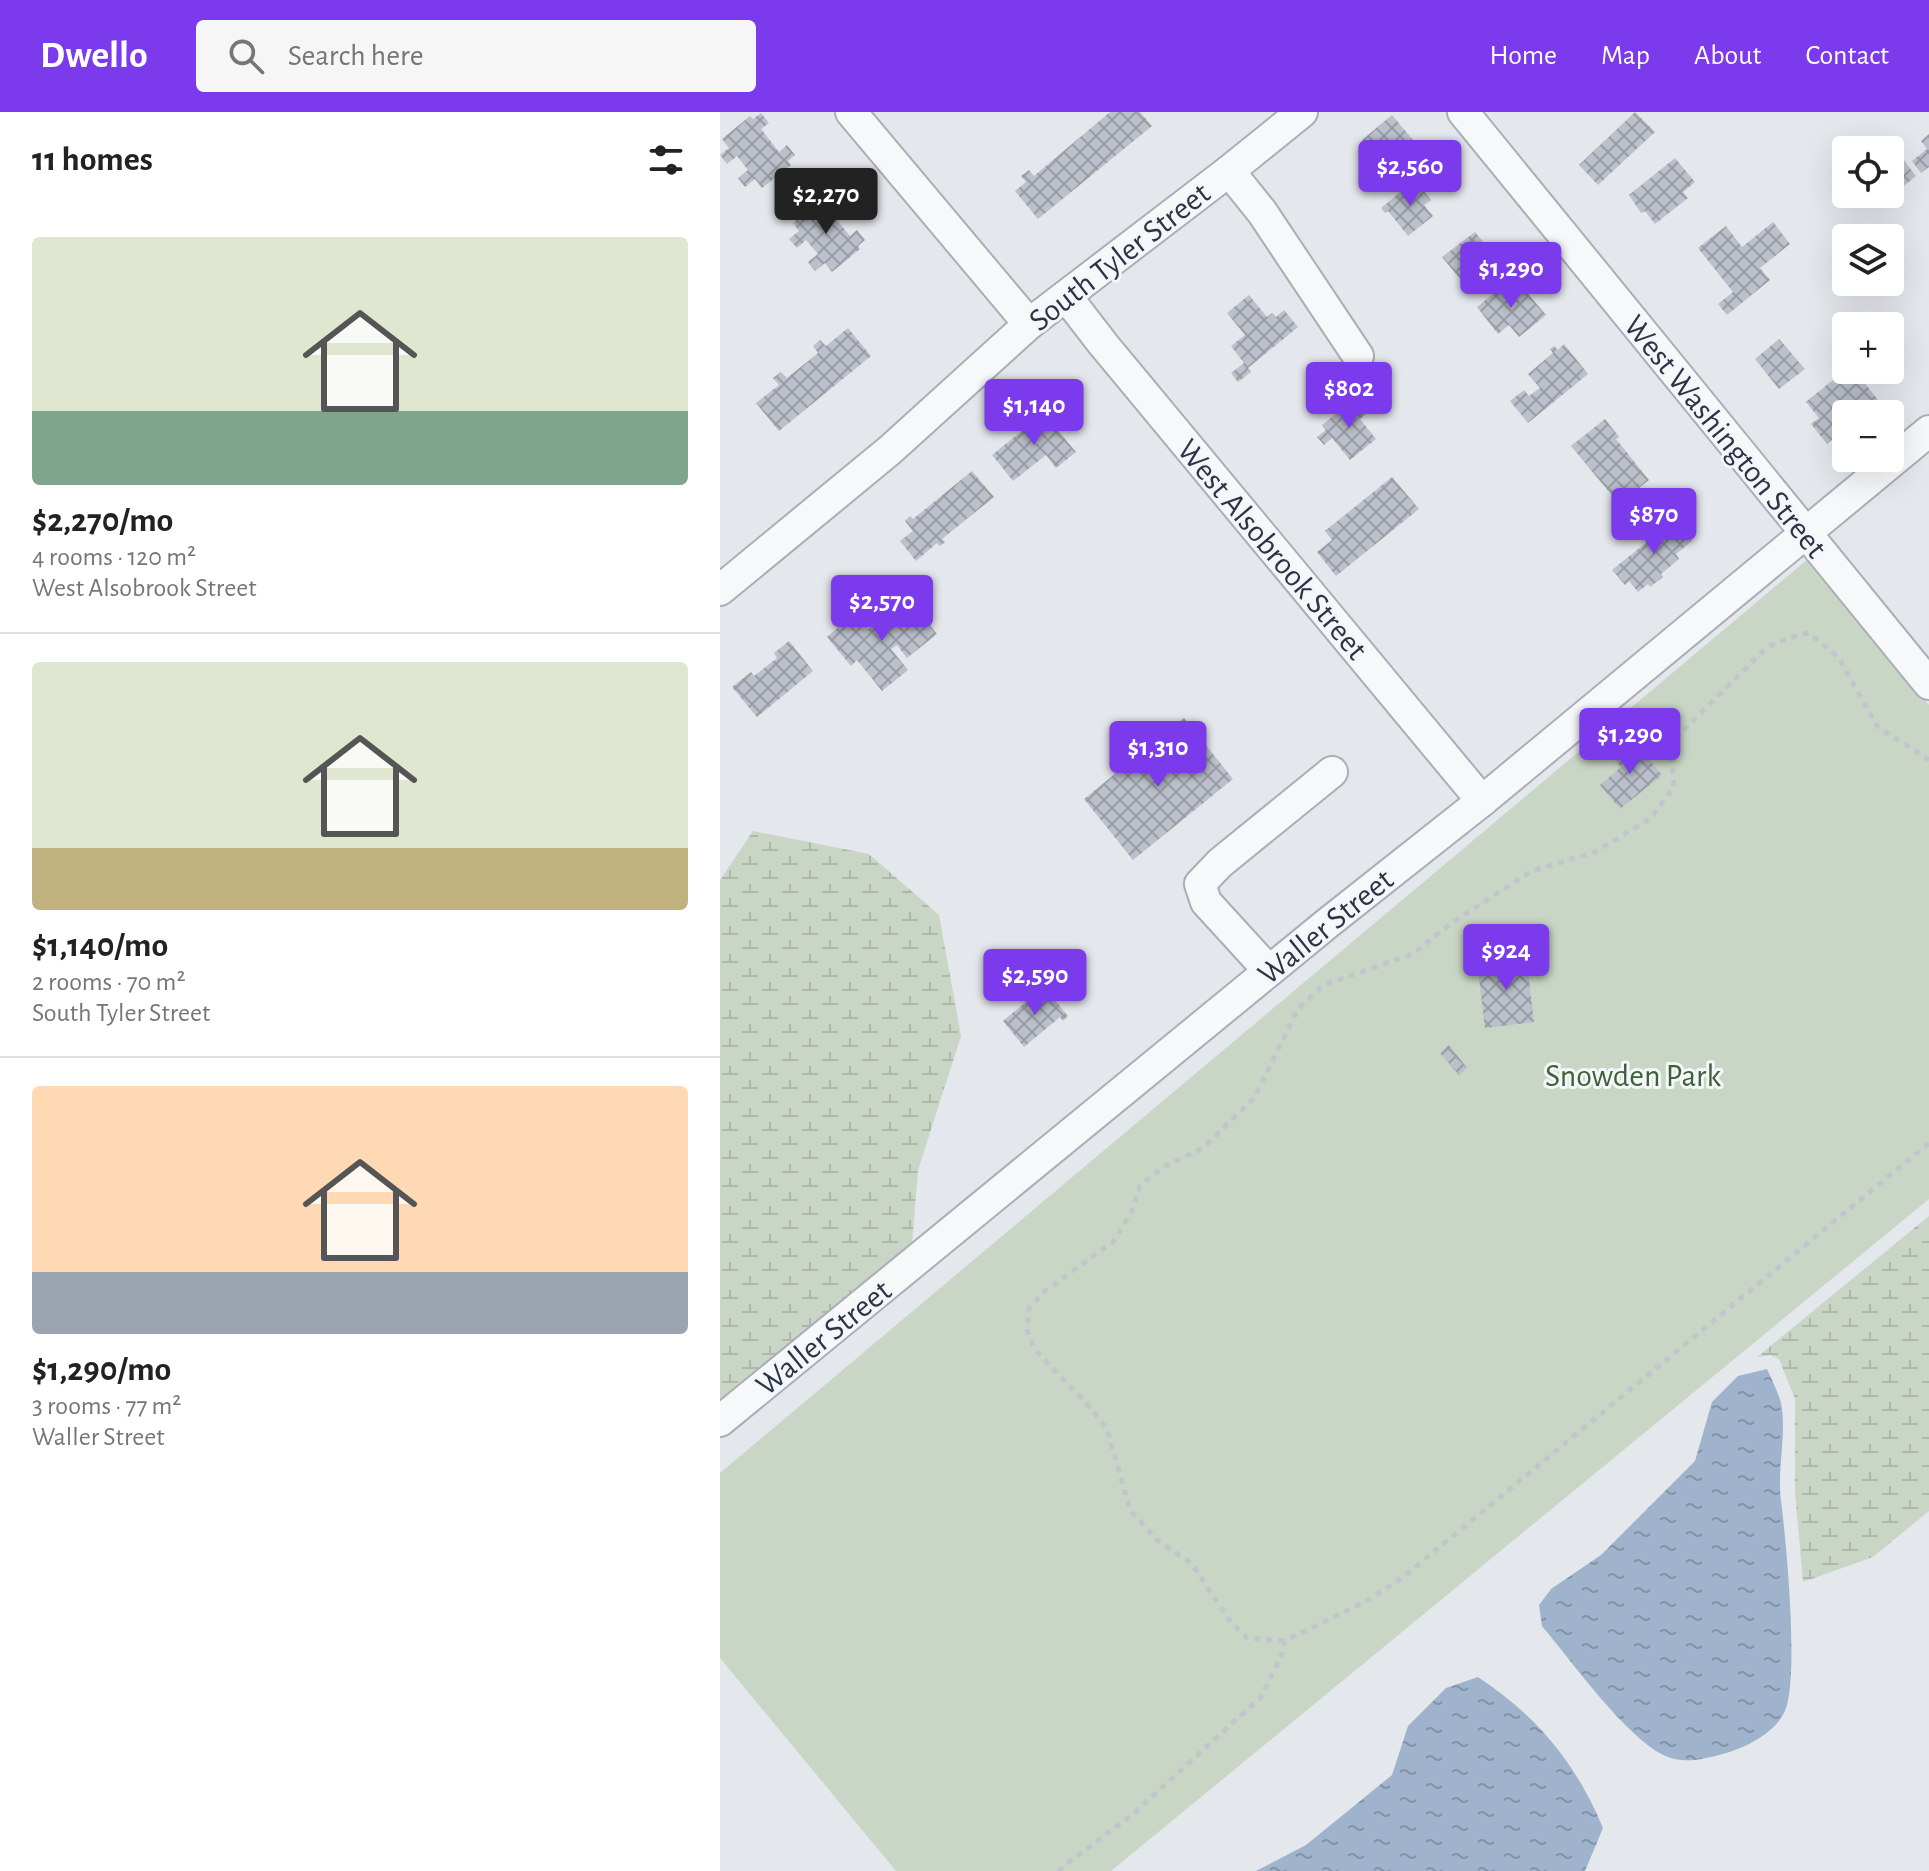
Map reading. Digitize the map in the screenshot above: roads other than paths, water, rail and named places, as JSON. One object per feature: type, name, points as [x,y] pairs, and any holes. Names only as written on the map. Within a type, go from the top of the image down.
[{"type":"street","points":[[851,112],[1029,324]]},
{"type":"street","name":"South Tyler Street","points":[[724,580],[890,450],[1029,324],[1302,112]]},
{"type":"street","name":"West Washington Street","points":[[1463,112],[1929,684]]},
{"type":"street","points":[[1229,171],[1262,212],[1358,356]]},
{"type":"street","name":"West Alsobrook Street","points":[[1066,296],[1482,801]]},
{"type":"street","name":"Waller Street","points":[[720,1421],[1269,971],[1482,801],[1929,431]]},
{"type":"street","points":[[1269,971],[1206,902],[1200,884],[1220,863],[1332,772]]},
{"type":"water","points":[[1767,1369],[1783,1414],[1780,1489],[1790,1610],[1789,1697],[1779,1720],[1767,1733],[1751,1743],[1708,1758],[1673,1759],[1641,1740],[1611,1710],[1542,1626],[1539,1605],[1551,1589],[1601,1555],[1695,1461],[1712,1402],[1738,1376]]},
{"type":"water","points":[[1478,1677],[1536,1725],[1580,1782],[1603,1828],[1585,1871],[1256,1871],[1306,1845],[1392,1775],[1408,1726],[1446,1688]]},
{"type":"park label","name":"Snowden Park","points":[[1633,1075]]}]
